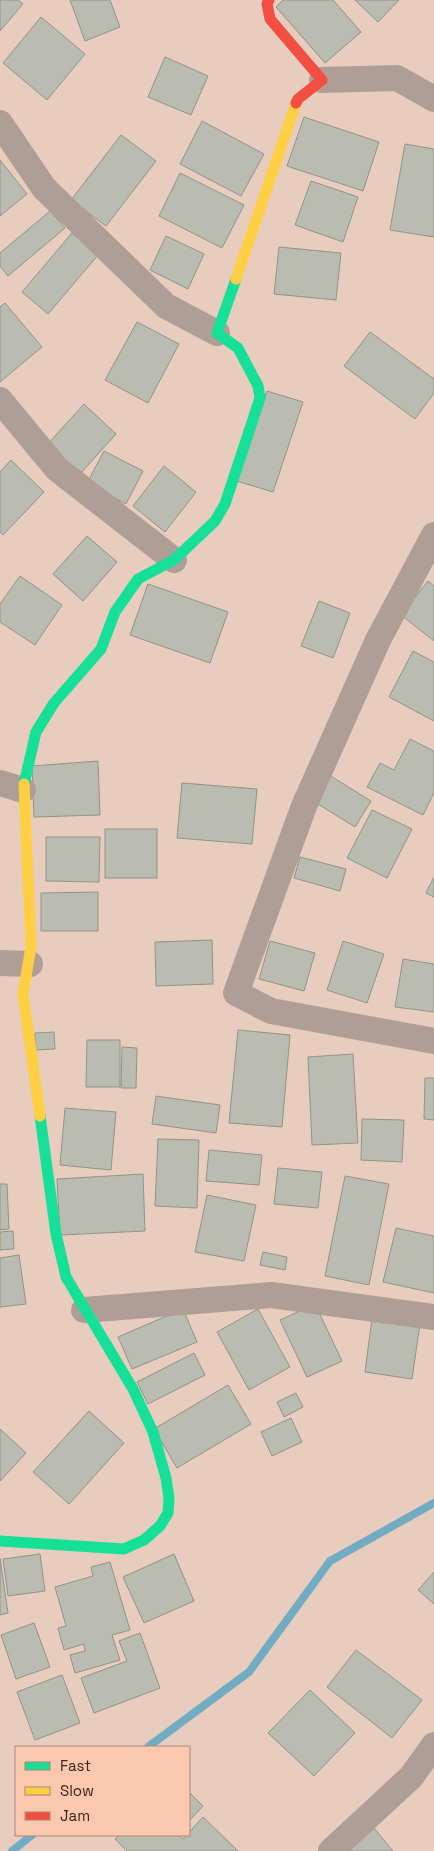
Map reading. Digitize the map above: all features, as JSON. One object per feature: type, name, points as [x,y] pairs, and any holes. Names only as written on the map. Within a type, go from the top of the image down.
[{"type":"street","points":[[269,0],[267,4],[270,19],[322,80]]},
{"type":"street","points":[[217,333],[298,99],[322,80],[397,78],[434,99]]},
{"type":"street","points":[[0,123],[44,188],[166,306],[217,333],[238,348],[258,386],[260,398],[225,504],[215,521],[174,560],[138,579],[115,612],[101,649],[54,703],[36,732],[11,786],[30,964],[23,979],[23,994],[56,1234],[66,1277],[133,1389],[153,1432],[166,1478],[169,1498],[168,1513],[160,1526],[144,1540],[124,1549],[0,1541]]},
{"type":"street","points":[[0,400],[57,469],[174,560]]},
{"type":"street","points":[[434,535],[378,640],[304,806],[236,993],[271,1011],[434,1041]]},
{"type":"street","points":[[0,963],[30,964]]},
{"type":"street","points":[[84,1310],[271,1295],[434,1318]]},
{"type":"street","points":[[331,1851],[412,1777],[434,1745]]},
{"type":"building","points":[[0,0],[18,0],[23,4],[0,31]]},
{"type":"building","points":[[70,0],[110,0],[120,27],[85,41]]},
{"type":"building","points":[[283,0],[333,0],[361,32],[325,63],[276,7]]},
{"type":"building","points":[[355,0],[399,0],[378,22]]},
{"type":"building","points":[[41,17],[85,54],[47,100],[3,63]]},
{"type":"building","points":[[165,57],[208,76],[191,115],[148,97]]},
{"type":"building","points":[[304,117],[379,142],[363,191],[287,166]]},
{"type":"building","points":[[202,121],[264,154],[241,196],[180,164]]},
{"type":"building","points":[[121,135],[156,161],[106,226],[71,200]]},
{"type":"building","points":[[405,144],[434,149],[434,237],[390,230]]},
{"type":"building","points":[[0,160],[27,194],[0,216]]},
{"type":"building","points":[[180,173],[244,205],[222,248],[159,216]]},
{"type":"building","points":[[311,181],[358,197],[343,242],[295,225]]},
{"type":"building","points":[[50,211],[65,228],[8,276],[0,266],[0,253]]},
{"type":"building","points":[[72,233],[98,255],[48,314],[22,292]]},
{"type":"building","points":[[166,236],[204,254],[188,289],[150,270]]},
{"type":"building","points":[[279,247],[341,253],[336,300],[274,294]]},
{"type":"building","points":[[5,303],[42,347],[0,382],[0,307]]},
{"type":"building","points":[[137,322],[179,344],[148,403],[105,380]]},
{"type":"building","points":[[370,332],[434,379],[434,393],[415,419],[344,366]]},
{"type":"building","points":[[267,391],[303,402],[273,492],[237,481]]},
{"type":"building","points":[[84,404],[116,434],[79,475],[46,446]]},
{"type":"building","points":[[104,451],[143,471],[126,504],[87,483]]},
{"type":"building","points":[[11,460],[44,492],[3,535],[0,532],[0,472]]},
{"type":"building","points":[[164,466],[196,492],[165,532],[133,506]]},
{"type":"building","points":[[87,536],[117,562],[83,601],[53,574]]},
{"type":"building","points":[[20,576],[62,605],[35,645],[0,622],[0,604]]},
{"type":"building","points":[[428,581],[434,586],[434,641],[401,615]]},
{"type":"building","points":[[148,584],[228,612],[210,663],[130,635]]},
{"type":"building","points":[[319,601],[350,613],[333,658],[301,646]]},
{"type":"building","points":[[413,651],[434,662],[434,721],[389,697]]},
{"type":"building","points":[[410,739],[434,751],[434,793],[423,815],[367,787],[380,763],[394,770]]},
{"type":"building","points":[[98,761],[100,815],[34,817],[32,766]]},
{"type":"building","points":[[329,775],[371,801],[355,827],[313,801]]},
{"type":"building","points":[[182,783],[257,789],[252,844],[177,838]]},
{"type":"building","points":[[372,810],[412,829],[387,878],[347,858]]},
{"type":"building","points":[[105,829],[157,829],[157,878],[105,878]]},
{"type":"building","points":[[46,837],[100,837],[99,882],[46,881]]},
{"type":"building","points":[[300,857],[346,869],[340,891],[294,878]]},
{"type":"building","points":[[434,877],[434,897],[426,893]]},
{"type":"building","points":[[98,892],[98,931],[41,931],[41,893]]},
{"type":"building","points":[[212,940],[213,984],[156,986],[155,942]]},
{"type":"building","points":[[270,941],[315,953],[304,991],[259,979]]},
{"type":"building","points":[[343,941],[384,954],[367,1003],[327,990]]},
{"type":"building","points":[[403,959],[434,964],[434,1012],[395,1007]]},
{"type":"building","points":[[238,1030],[290,1035],[282,1127],[229,1123]]},
{"type":"building","points":[[54,1032],[55,1049],[35,1050],[35,1033]]},
{"type":"building","points":[[87,1040],[120,1040],[120,1087],[86,1087]]},
{"type":"building","points":[[122,1047],[137,1048],[136,1088],[121,1088]]},
{"type":"building","points":[[353,1054],[358,1143],[312,1145],[308,1057]]},
{"type":"building","points":[[425,1078],[434,1078],[434,1120],[424,1119]]},
{"type":"building","points":[[156,1096],[220,1105],[216,1133],[152,1124]]},
{"type":"building","points":[[65,1108],[116,1112],[111,1170],[60,1165]]},
{"type":"building","points":[[362,1119],[404,1120],[402,1162],[361,1160]]},
{"type":"building","points":[[158,1139],[199,1140],[197,1208],[155,1206]]},
{"type":"building","points":[[209,1150],[262,1155],[259,1185],[206,1181]]},
{"type":"building","points":[[278,1168],[322,1172],[318,1208],[274,1204]]},
{"type":"building","points":[[143,1174],[145,1231],[60,1235],[57,1179]]},
{"type":"building","points":[[345,1176],[389,1184],[369,1285],[325,1276]]},
{"type":"building","points":[[0,1184],[7,1184],[9,1229],[0,1230]]},
{"type":"building","points":[[207,1195],[256,1205],[244,1261],[195,1252]]},
{"type":"building","points":[[396,1228],[434,1236],[434,1293],[383,1282]]},
{"type":"building","points":[[13,1231],[14,1249],[0,1250],[0,1232]]},
{"type":"building","points":[[263,1252],[287,1257],[285,1270],[260,1265]]},
{"type":"building","points":[[19,1255],[26,1304],[0,1307],[0,1258]]},
{"type":"building","points":[[315,1304],[342,1361],[307,1377],[280,1320]]},
{"type":"building","points":[[183,1309],[197,1342],[132,1369],[118,1337]]},
{"type":"building","points":[[258,1309],[290,1367],[249,1390],[217,1332]]},
{"type":"building","points":[[372,1318],[420,1324],[412,1379],[365,1372]]},
{"type":"building","points":[[194,1353],[205,1375],[148,1404],[137,1382]]},
{"type":"building","points":[[228,1385],[251,1424],[177,1468],[154,1429]]},
{"type":"building","points":[[296,1393],[303,1407],[284,1417],[277,1402]]},
{"type":"building","points":[[89,1411],[124,1443],[69,1504],[33,1472]]},
{"type":"building","points":[[291,1418],[302,1442],[272,1456],[261,1432]]},
{"type":"building","points":[[0,1429],[26,1453],[0,1481]]},
{"type":"building","points":[[40,1554],[45,1591],[8,1596],[3,1559]]},
{"type":"building","points":[[174,1554],[194,1601],[144,1623],[123,1577]]},
{"type":"building","points":[[0,1558],[8,1613],[0,1615]]},
{"type":"building","points":[[110,1562],[130,1630],[112,1635],[120,1660],[75,1673],[70,1655],[85,1651],[84,1644],[64,1650],[58,1628],[66,1626],[55,1587],[93,1576],[91,1567]]},
{"type":"building","points":[[434,1572],[434,1604],[418,1590]]},
{"type":"building","points":[[34,1623],[50,1667],[16,1679],[1,1635]]},
{"type":"building","points":[[140,1633],[160,1688],[94,1713],[81,1678],[127,1661],[119,1641]]},
{"type":"building","points":[[356,1650],[422,1700],[392,1738],[327,1687]]},
{"type":"building","points":[[62,1675],[80,1723],[35,1740],[17,1692]]},
{"type":"building","points":[[310,1690],[355,1733],[314,1776],[268,1733]]},
{"type":"building","points":[[190,1793],[203,1806],[190,1820]]},
{"type":"building","points":[[203,1817],[238,1851],[127,1851],[115,1839],[119,1836],[180,1836],[183,1839],[186,1836],[190,1836],[190,1831]]},
{"type":"building","points":[[373,1827],[393,1851],[346,1851]]},
{"type":"waterway","points":[[149,1746],[249,1672],[330,1561],[434,1503]]},
{"type":"waterway","points":[[12,1851],[31,1836]]},
{"type":"traffic: fast","points":[[24,784],[36,732],[54,703],[101,649],[115,612],[138,579],[174,560],[215,521],[225,504],[260,398],[258,386],[238,348],[217,333],[236,279]]},
{"type":"traffic: fast","points":[[0,1541],[124,1549],[144,1540],[160,1526],[168,1513],[169,1498],[166,1478],[153,1432],[133,1389],[66,1277],[56,1234],[40,1116]]},
{"type":"traffic: slow","points":[[236,279],[296,103]]},
{"type":"traffic: slow","points":[[24,784],[31,947],[23,994],[40,1116]]},
{"type":"traffic: jam","points":[[269,0],[267,4],[270,19],[322,80],[298,99],[296,103]]}]
